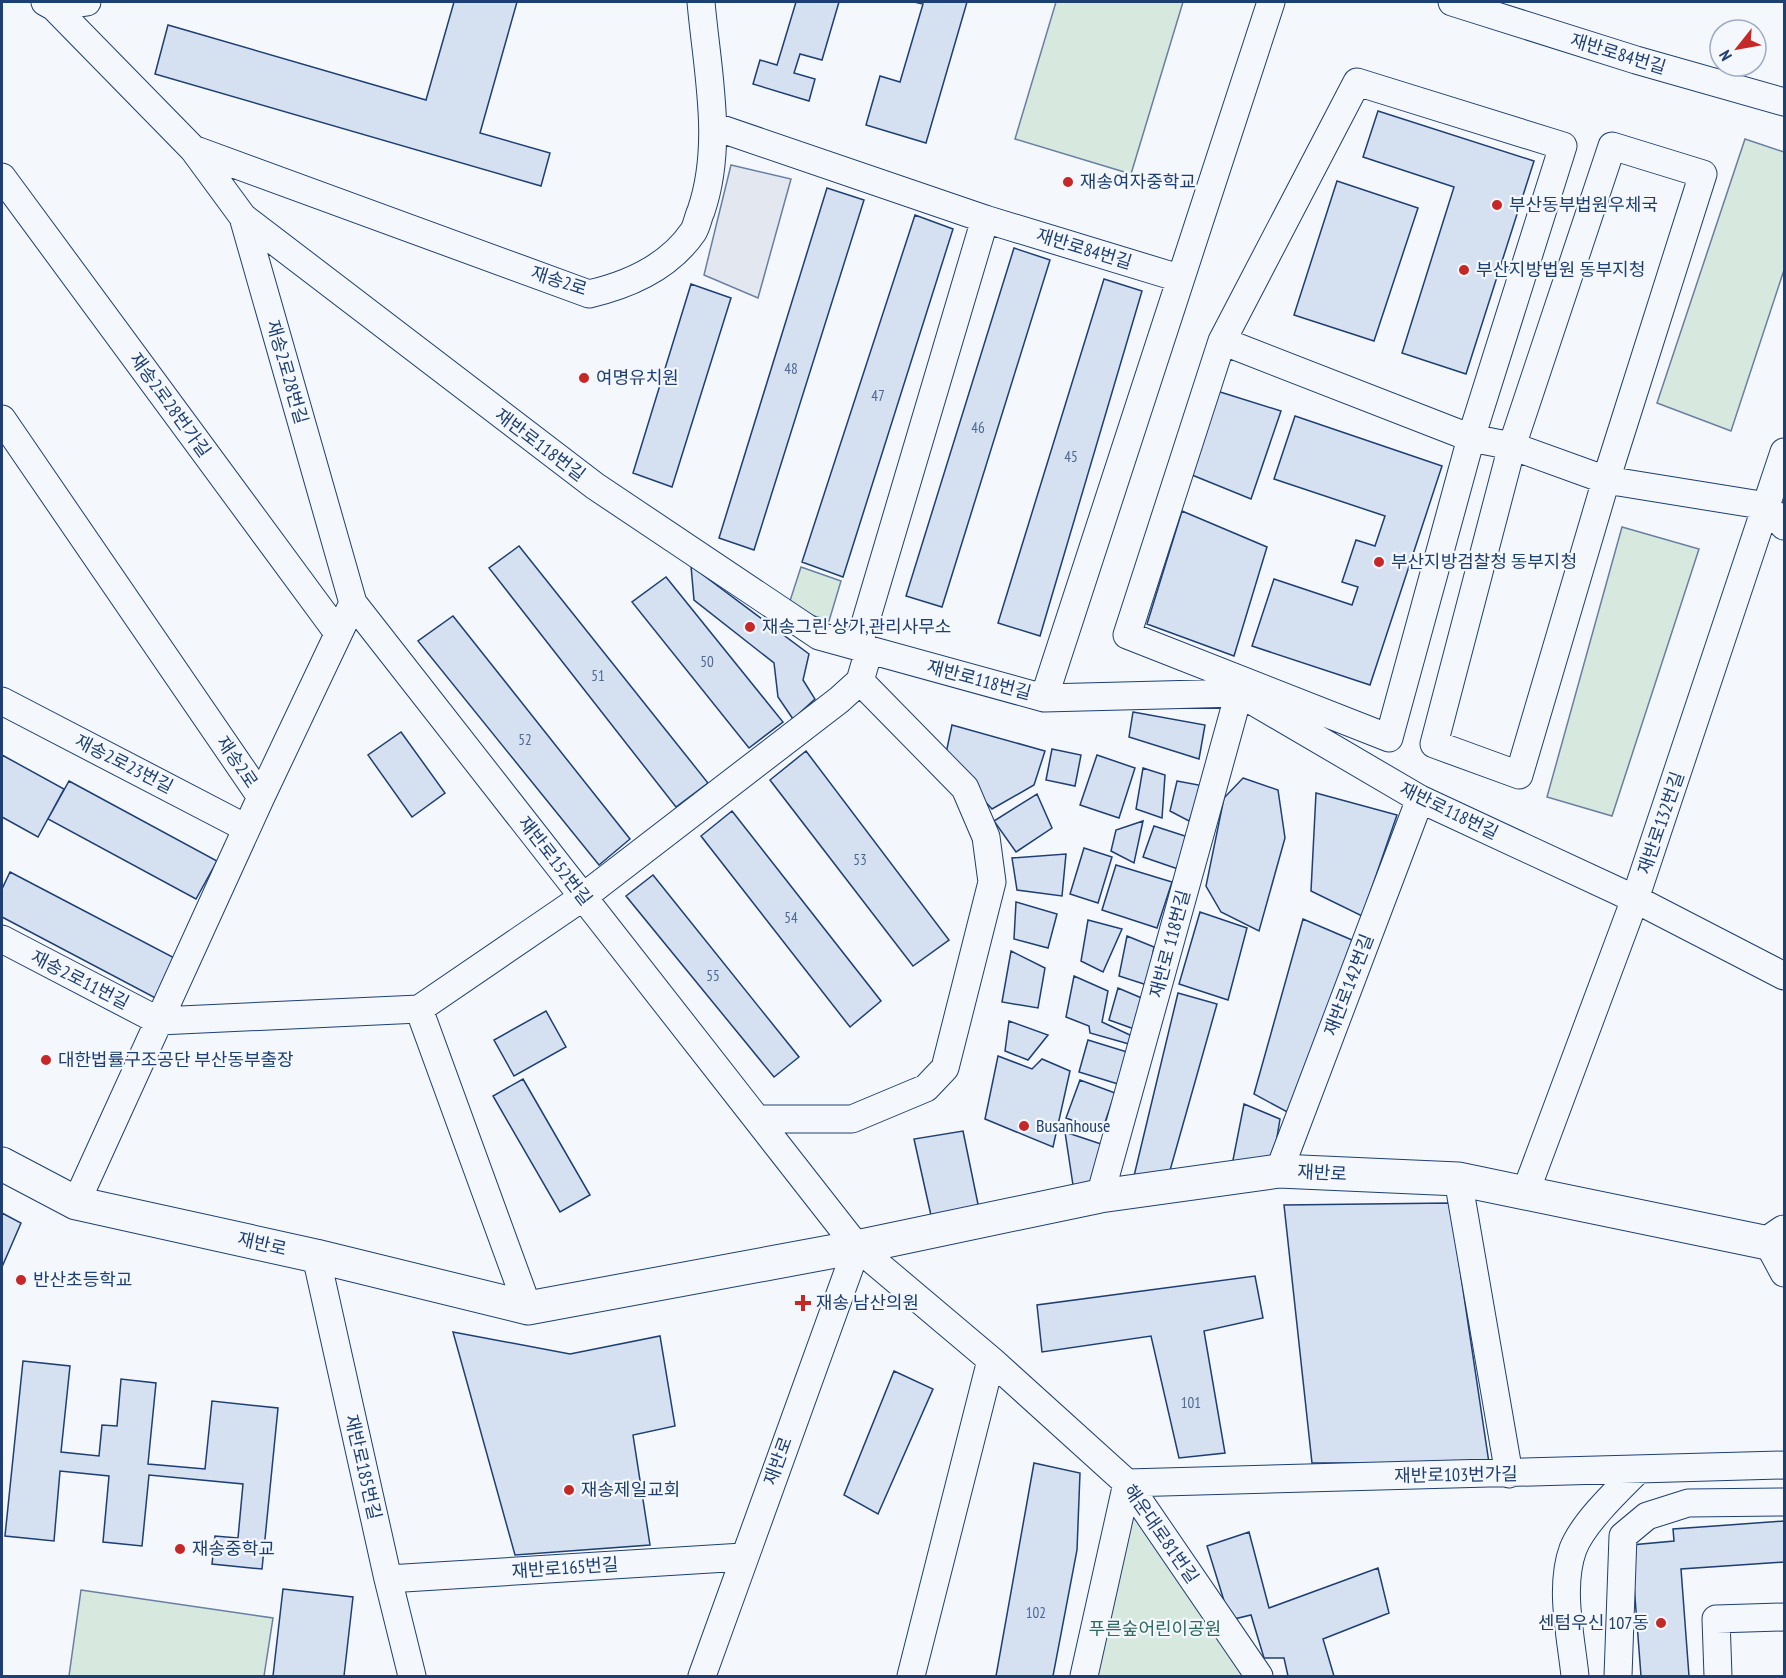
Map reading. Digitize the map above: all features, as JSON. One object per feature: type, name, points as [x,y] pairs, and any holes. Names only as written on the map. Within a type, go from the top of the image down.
[{"type":"main road","name":"재반로","points":[[2,1164],[76,1203],[316,1256],[528,1308],[857,1247],[1100,1196],[1279,1171],[1458,1179],[1776,1238]]},
{"type":"street","points":[[50,4],[87,2]]},
{"type":"street","name":"재송2로","points":[[193,149],[589,294],[623,286],[667,260],[693,231],[710,184],[713,126],[701,2]]},
{"type":"street","points":[[1044,698],[1179,278],[1271,2]]},
{"type":"street","name":"재반로84번길","points":[[1452,2],[1636,60],[1785,102]]},
{"type":"street","name":"재송2로28번길","points":[[50,4],[193,149],[243,217],[353,603]]},
{"type":"street","points":[[1357,82],[1563,146],[1470,438],[1389,738],[1127,635],[1222,341],[1357,82]]},
{"type":"street","name":"재반로84번길","points":[[713,126],[985,219],[1179,278]]},
{"type":"street","points":[[1612,146],[1703,174],[1606,480],[1519,775],[1434,744],[1512,446],[1612,146]]},
{"type":"street","name":"재송2로28번가길","points":[[2,177],[338,633]]},
{"type":"street","name":"재반로118번길","points":[[243,217],[595,486],[819,636],[1044,698],[1239,693],[1420,799],[1635,899],[1785,976]]},
{"type":"street","points":[[159,1021],[419,1009],[583,897],[839,700],[860,681],[863,648],[985,219]]},
{"type":"street","points":[[1222,341],[1470,438],[1512,446],[1606,480],[1776,516]]},
{"type":"street","name":"재송2로","points":[[2,419],[261,797],[76,1203]]},
{"type":"street","name":"재반로132번길","points":[[1526,1191],[1776,516],[1785,452]]},
{"type":"street","points":[[261,797],[353,603]]},
{"type":"street","name":"재반로152번길","points":[[353,603],[857,1247]]},
{"type":"street","points":[[757,1119],[852,1119],[926,1088],[945,1068],[992,882],[986,837],[965,788],[860,681]]},
{"type":"street","name":"재반로 118번길","points":[[1100,1196],[1239,693]]},
{"type":"street","name":"재송2로23번길","points":[[2,701],[246,828]]},
{"type":"street","name":"재반로142번길","points":[[1279,1171],[1420,799]]},
{"type":"street","name":"재송2로11번길","points":[[2,939],[159,1021]]},
{"type":"street","points":[[419,1009],[528,1308]]},
{"type":"street","points":[[1458,1179],[1509,1474]]},
{"type":"street","points":[[1776,1238],[1785,1273]]},
{"type":"street","name":"해운대로81번길","points":[[857,1247],[991,1360],[1127,1483],[1259,1677]]},
{"type":"street","name":"재반로","points":[[702,1677],[743,1557],[857,1247]]},
{"type":"street","name":"재반로185번길","points":[[316,1256],[412,1677]]},
{"type":"street","points":[[911,1677],[991,1360]]},
{"type":"street","name":"재반로103번가길","points":[[1127,1483],[1637,1471],[1785,1465]]},
{"type":"street","points":[[1575,1677],[1567,1589],[1574,1548],[1603,1506],[1637,1471]]},
{"type":"street","points":[[1083,1677],[1127,1483]]},
{"type":"street","points":[[1618,1677],[1623,1536],[1647,1516],[1688,1503],[1785,1502]]},
{"type":"street","name":"재반로165번길","points":[[388,1579],[743,1557]]},
{"type":"street","points":[[1718,1677],[1716,1619],[1784,1617]]},
{"type":"green space","points":[[1056,2],[1183,2],[1131,174],[1015,139]]},
{"type":"green space","points":[[1745,139],[1784,152],[1784,270],[1731,431],[1657,403]]},
{"type":"green space","points":[[1622,527],[1699,549],[1612,816],[1547,797]]},
{"type":"green space","points":[[801,567],[841,581],[829,621],[788,607]]},
{"type":"green space","name":"푸른숲어린이공원","points":[[1131,1511],[1244,1676],[1095,1676]]},
{"type":"green space","points":[[81,1590],[273,1618],[264,1676],[69,1676]]},
{"type":"shaded area","points":[[731,165],[791,179],[758,298],[704,275]]},
{"type":"building","points":[[454,2],[517,2],[480,133],[550,153],[541,186],[155,74],[168,25],[426,100]]},
{"type":"building","points":[[796,2],[839,2],[822,60],[800,54],[794,73],[815,79],[809,101],[753,84],[760,60],[777,65]]},
{"type":"building","points":[[914,2],[967,2],[926,143],[866,125],[880,76],[900,82],[923,4]]},
{"type":"building","name":"부산지방법원 동부지청","points":[[1378,111],[1534,161],[1466,374],[1402,353],[1454,187],[1363,157]]},
{"type":"building","points":[[1337,181],[1418,208],[1374,341],[1294,315]]},
{"type":"building","points":[[827,188],[864,200],[754,550],[719,538]]},
{"type":"building","points":[[915,215],[953,229],[843,577],[802,562]]},
{"type":"building","points":[[1014,248],[1050,260],[942,607],[906,596]]},
{"type":"building","points":[[1104,279],[1142,291],[1040,636],[998,623]]},
{"type":"building","points":[[691,284],[731,298],[672,487],[633,473]]},
{"type":"building","points":[[1217,391],[1281,411],[1251,499],[1192,475]]},
{"type":"building","name":"부산지방검찰청 동부지청","points":[[1295,416],[1442,466],[1370,685],[1252,646],[1274,579],[1352,605],[1358,587],[1342,582],[1356,540],[1375,546],[1385,516],[1274,479]]},
{"type":"building","points":[[1182,511],[1267,547],[1234,656],[1147,624]]},
{"type":"building","points":[[519,546],[708,783],[676,807],[489,568]]},
{"type":"building","name":"재송그린 상가,관리사무소","points":[[691,566],[809,654],[803,680],[815,699],[793,719],[778,697],[774,663],[694,600]]},
{"type":"building","points":[[666,577],[783,722],[749,748],[632,602]]},
{"type":"building","points":[[453,616],[630,839],[599,865],[418,641]]},
{"type":"building","points":[[1133,712],[1205,725],[1199,759],[1129,737]]},
{"type":"building","points":[[952,725],[1045,751],[1034,785],[992,809],[945,758]]},
{"type":"building","points":[[401,732],[445,793],[412,817],[368,755]]},
{"type":"building","points":[[1052,749],[1081,755],[1075,786],[1046,780]]},
{"type":"building","points":[[806,751],[949,940],[913,966],[770,780]]},
{"type":"building","points":[[2,755],[64,789],[38,837],[2,817]]},
{"type":"building","points":[[1097,755],[1135,768],[1119,818],[1080,805]]},
{"type":"building","points":[[1143,768],[1165,775],[1162,818],[1136,809]]},
{"type":"building","points":[[1243,778],[1278,790],[1285,838],[1259,931],[1221,912],[1206,886],[1224,798]]},
{"type":"building","points":[[69,781],[217,861],[196,899],[48,819]]},
{"type":"building","points":[[1177,781],[1204,786],[1189,821],[1170,811]]},
{"type":"building","points":[[1316,793],[1397,815],[1362,916],[1311,891]]},
{"type":"building","points":[[1037,794],[1052,828],[1016,852],[994,821]]},
{"type":"building","points":[[732,811],[881,1001],[850,1027],[701,836]]},
{"type":"building","points":[[1143,821],[1134,863],[1111,851],[1116,830]]},
{"type":"building","points":[[1154,826],[1188,837],[1178,869],[1143,857]]},
{"type":"building","points":[[1084,848],[1112,857],[1098,903],[1070,894]]},
{"type":"building","points":[[1066,854],[1062,896],[1017,890],[1012,858]]},
{"type":"building","points":[[1116,865],[1172,882],[1157,928],[1102,910]]},
{"type":"building","points":[[10,872],[184,963],[163,1002],[2,917],[2,889]]},
{"type":"building","points":[[653,875],[799,1057],[774,1077],[626,896]]},
{"type":"building","points":[[1016,902],[1057,914],[1048,948],[1014,939]]},
{"type":"building","points":[[1200,912],[1247,928],[1228,1000],[1179,984]]},
{"type":"building","points":[[1303,919],[1352,940],[1291,1114],[1254,1094]]},
{"type":"building","points":[[1088,920],[1122,929],[1103,972],[1081,961]]},
{"type":"building","points":[[1127,936],[1154,947],[1147,985],[1119,976]]},
{"type":"building","points":[[1011,951],[1045,968],[1038,1008],[1002,1002]]},
{"type":"building","points":[[1074,976],[1108,991],[1102,1022],[1130,1035],[1129,1044],[1090,1033],[1089,1026],[1066,1017]]},
{"type":"building","points":[[1118,988],[1144,999],[1137,1030],[1109,1020]]},
{"type":"building","points":[[1178,993],[1217,1004],[1169,1174],[1134,1176]]},
{"type":"building","points":[[546,1011],[566,1047],[514,1076],[494,1040]]},
{"type":"building","points":[[1009,1021],[1048,1035],[1028,1060],[1005,1051]]},
{"type":"building","points":[[1088,1040],[1127,1052],[1118,1084],[1079,1072]]},
{"type":"building","points":[[998,1056],[1032,1069],[1042,1059],[1070,1071],[1053,1147],[985,1119]]},
{"type":"building","points":[[523,1079],[590,1195],[560,1212],[493,1096]]},
{"type":"building","points":[[1080,1080],[1115,1093],[1102,1131],[1066,1118]]},
{"type":"building","points":[[1244,1104],[1280,1119],[1272,1167],[1232,1165]]},
{"type":"building","points":[[963,1131],[979,1209],[932,1220],[914,1139]]},
{"type":"building","points":[[1065,1132],[1107,1146],[1093,1191],[1073,1185]]},
{"type":"building","points":[[1450,1203],[1489,1463],[1312,1463],[1284,1205]]},
{"type":"building","points":[[2,1213],[21,1223],[2,1267]]},
{"type":"building","points":[[1255,1276],[1263,1318],[1204,1331],[1225,1453],[1179,1458],[1151,1336],[1042,1352],[1037,1305]]},
{"type":"building","name":"재송제일교회","points":[[453,1332],[570,1354],[660,1336],[675,1426],[633,1435],[650,1545],[515,1555]]},
{"type":"building","points":[[23,1361],[70,1366],[61,1452],[99,1456],[102,1425],[117,1426],[121,1379],[156,1383],[148,1464],[205,1469],[212,1401],[278,1408],[262,1569],[212,1564],[215,1536],[238,1538],[243,1484],[149,1475],[142,1546],[103,1542],[109,1476],[60,1471],[54,1541],[5,1536]]},
{"type":"building","points":[[894,1371],[933,1389],[878,1514],[844,1495]]},
{"type":"building","points":[[1034,1463],[1080,1473],[1077,1550],[1053,1676],[996,1676]]},
{"type":"building","name":"센텀우신 107동","points":[[1784,1521],[1784,1562],[1681,1569],[1689,1676],[1641,1676],[1631,1545],[1674,1541],[1673,1529]]},
{"type":"building","points":[[1249,1532],[1269,1608],[1378,1568],[1389,1613],[1323,1639],[1334,1676],[1288,1676],[1284,1658],[1264,1658],[1251,1615],[1230,1620],[1207,1546]]},
{"type":"building","points":[[283,1589],[353,1597],[344,1676],[273,1676]]},
{"type":"place","name":"재송여자중학교","points":[[1068,182]]},
{"type":"place","name":"부산동부법원우체국","points":[[1497,205]]},
{"type":"place","name":"부산지방법원 동부지청","points":[[1464,270]]},
{"type":"place","name":"여명유치원","points":[[584,378]]},
{"type":"place","name":"부산지방검찰청 동부지청","points":[[1379,562]]},
{"type":"place","name":"재송그린 상가,관리사무소","points":[[750,627]]},
{"type":"place","name":"대한법률구조공단 부산동부출장","points":[[46,1060]]},
{"type":"place","name":"Busanhouse","points":[[1024,1126]]},
{"type":"place","name":"반산초등학교","points":[[21,1280]]},
{"type":"place","name":"재송 남산의원","points":[[803,1303]]},
{"type":"place","name":"재송제일교회","points":[[569,1490]]},
{"type":"place","name":"재송중학교","points":[[180,1549]]},
{"type":"place","name":"센텀우신 107동","points":[[1661,1623]]}]
